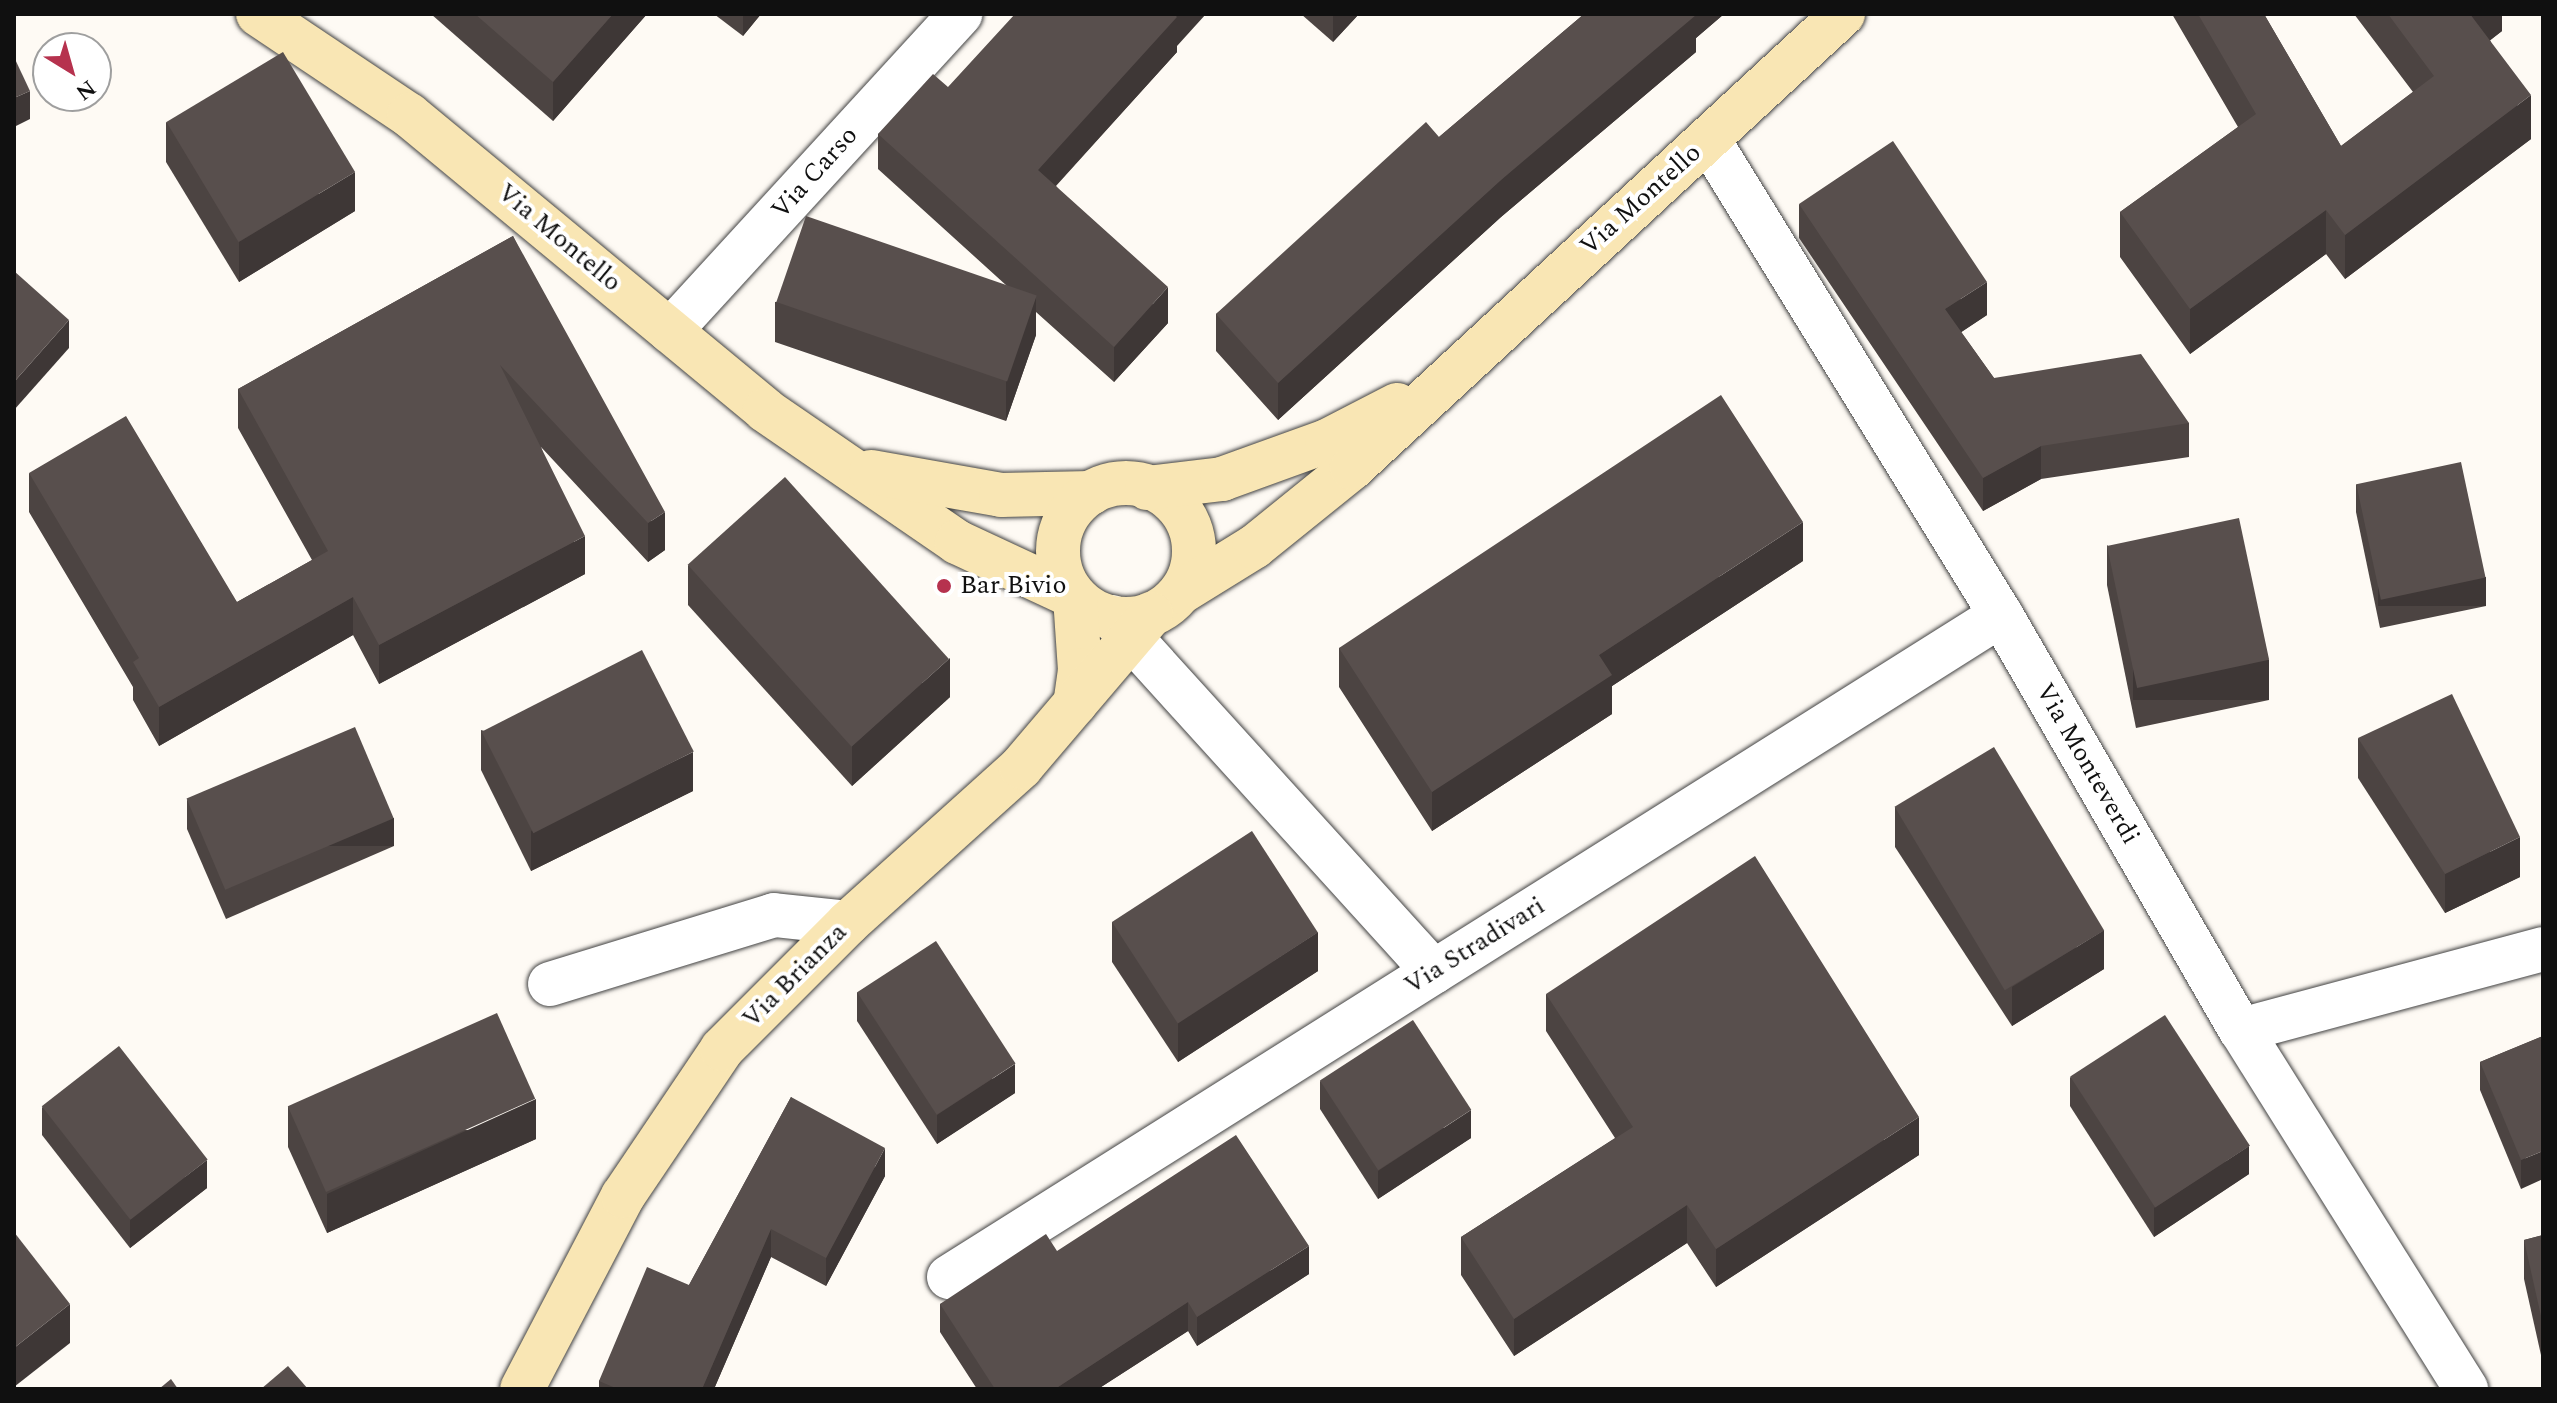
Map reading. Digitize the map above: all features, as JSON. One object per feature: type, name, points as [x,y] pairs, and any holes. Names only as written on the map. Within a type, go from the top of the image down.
[{"type":"street","name":"Via Montello","points":[[258,14],[409,115],[765,410],[957,542],[1134,619],[1300,512],[1843,14]]},
{"type":"street","name":"Via Carso","points":[[670,331],[960,14]]},
{"type":"street","name":"Via Monteverdi","points":[[1708,139],[2001,615],[2241,1030],[2466,1389]]},
{"type":"street","name":"Via Montello","points":[[1147,488],[1222,479],[1277,461],[1327,441],[1438,383]]},
{"type":"street","name":"Via Montello","points":[[855,469],[1001,495],[1091,493]]},
{"type":"street","points":[[1075,704],[1080,670],[1134,619],[1194,560],[1192,536],[1184,513],[1159,491],[1127,483],[1091,493],[1072,508],[1058,546],[1064,582],[1134,619],[1434,972]]},
{"type":"street","name":"Via Stradivari","points":[[949,1277],[2001,615]]},
{"type":"street","name":"Via Brianza","points":[[522,1389],[623,1196],[693,1087],[722,1049],[848,923],[971,816],[1053,733],[1134,619]]},
{"type":"street","points":[[550,984],[774,915],[848,923]]},
{"type":"street","points":[[2241,1030],[2543,949]]},
{"type":"building","points":[[475,14],[613,14],[553,82]]},
{"type":"building","points":[[1015,14],[1174,14],[1177,17],[1038,170],[1168,287],[1114,347],[878,134],[933,74],[948,87]]},
{"type":"building","points":[[1584,14],[1696,15],[1501,180],[1278,383],[1216,314],[1426,122],[1439,137]]},
{"type":"building","points":[[2198,14],[2264,14],[2341,146],[2434,76],[2388,14],[2470,14],[2531,95],[2345,235],[2326,210],[2190,309],[2120,212],[2256,114]]},
{"type":"building","points":[[283,52],[355,172],[239,242],[166,122]]},
{"type":"building","points":[[14,57],[30,91],[14,98]]},
{"type":"building","points":[[1893,141],[1987,282],[1945,309],[1994,378],[2141,354],[2189,423],[2041,446],[1983,478],[1799,204]]},
{"type":"building","points":[[806,216],[1037,295],[1007,381],[776,302]]},
{"type":"building","points":[[513,236],[665,512],[648,523],[500,365],[585,536],[379,645],[353,597],[159,707],[133,662],[139,658],[29,473],[126,416],[237,602],[328,551],[238,389]]},
{"type":"building","points":[[14,271],[69,320],[14,382]]},
{"type":"building","points":[[1721,395],[1803,522],[1599,655],[1612,675],[1432,792],[1339,648]]},
{"type":"building","points":[[2461,462],[2486,577],[2381,600],[2356,484]]},
{"type":"building","points":[[785,477],[949,659],[852,747],[688,565]]},
{"type":"building","points":[[2239,518],[2269,660],[2137,688],[2107,546]]},
{"type":"building","points":[[642,650],[694,752],[533,833],[482,732]]},
{"type":"building","points":[[2452,694],[2520,837],[2445,874],[2358,738]]},
{"type":"building","points":[[355,727],[394,818],[225,890],[187,799]]},
{"type":"building","points":[[1994,747],[2104,930],[2005,990],[1895,807]]},
{"type":"building","points":[[1252,831],[1318,932],[1178,1023],[1112,922]]},
{"type":"building","points":[[1755,856],[1919,1117],[1716,1249],[1687,1205],[1514,1319],[1461,1237],[1633,1127],[1546,994]]},
{"type":"building","points":[[936,941],[1016,1063],[937,1115],[857,992]]},
{"type":"building","points":[[497,1013],[535,1099],[326,1192],[288,1106]]},
{"type":"building","points":[[2165,1015],[2250,1146],[2155,1207],[2070,1077]]},
{"type":"building","points":[[1413,1020],[1471,1110],[1378,1170],[1320,1080]]},
{"type":"building","points":[[2543,1036],[2543,1151],[2521,1160],[2480,1062]]},
{"type":"building","points":[[119,1046],[208,1159],[130,1220],[42,1106]]},
{"type":"building","points":[[791,1097],[885,1148],[826,1258],[771,1229],[702,1389],[618,1389],[599,1381],[647,1267],[689,1285]]},
{"type":"building","points":[[1236,1135],[1309,1246],[1197,1317],[1188,1302],[1055,1389],[995,1389],[940,1304],[1046,1234],[1057,1251]]},
{"type":"building","points":[[14,1232],[70,1304],[14,1348]]},
{"type":"building","points":[[2543,1235],[2543,1325],[2524,1240]]},
{"type":"building","points":[[288,1366],[308,1389],[261,1389]]},
{"type":"building","points":[[171,1379],[178,1389],[159,1389]]},
{"type":"place","name":"Bar Bivio","points":[[944,586]]}]
